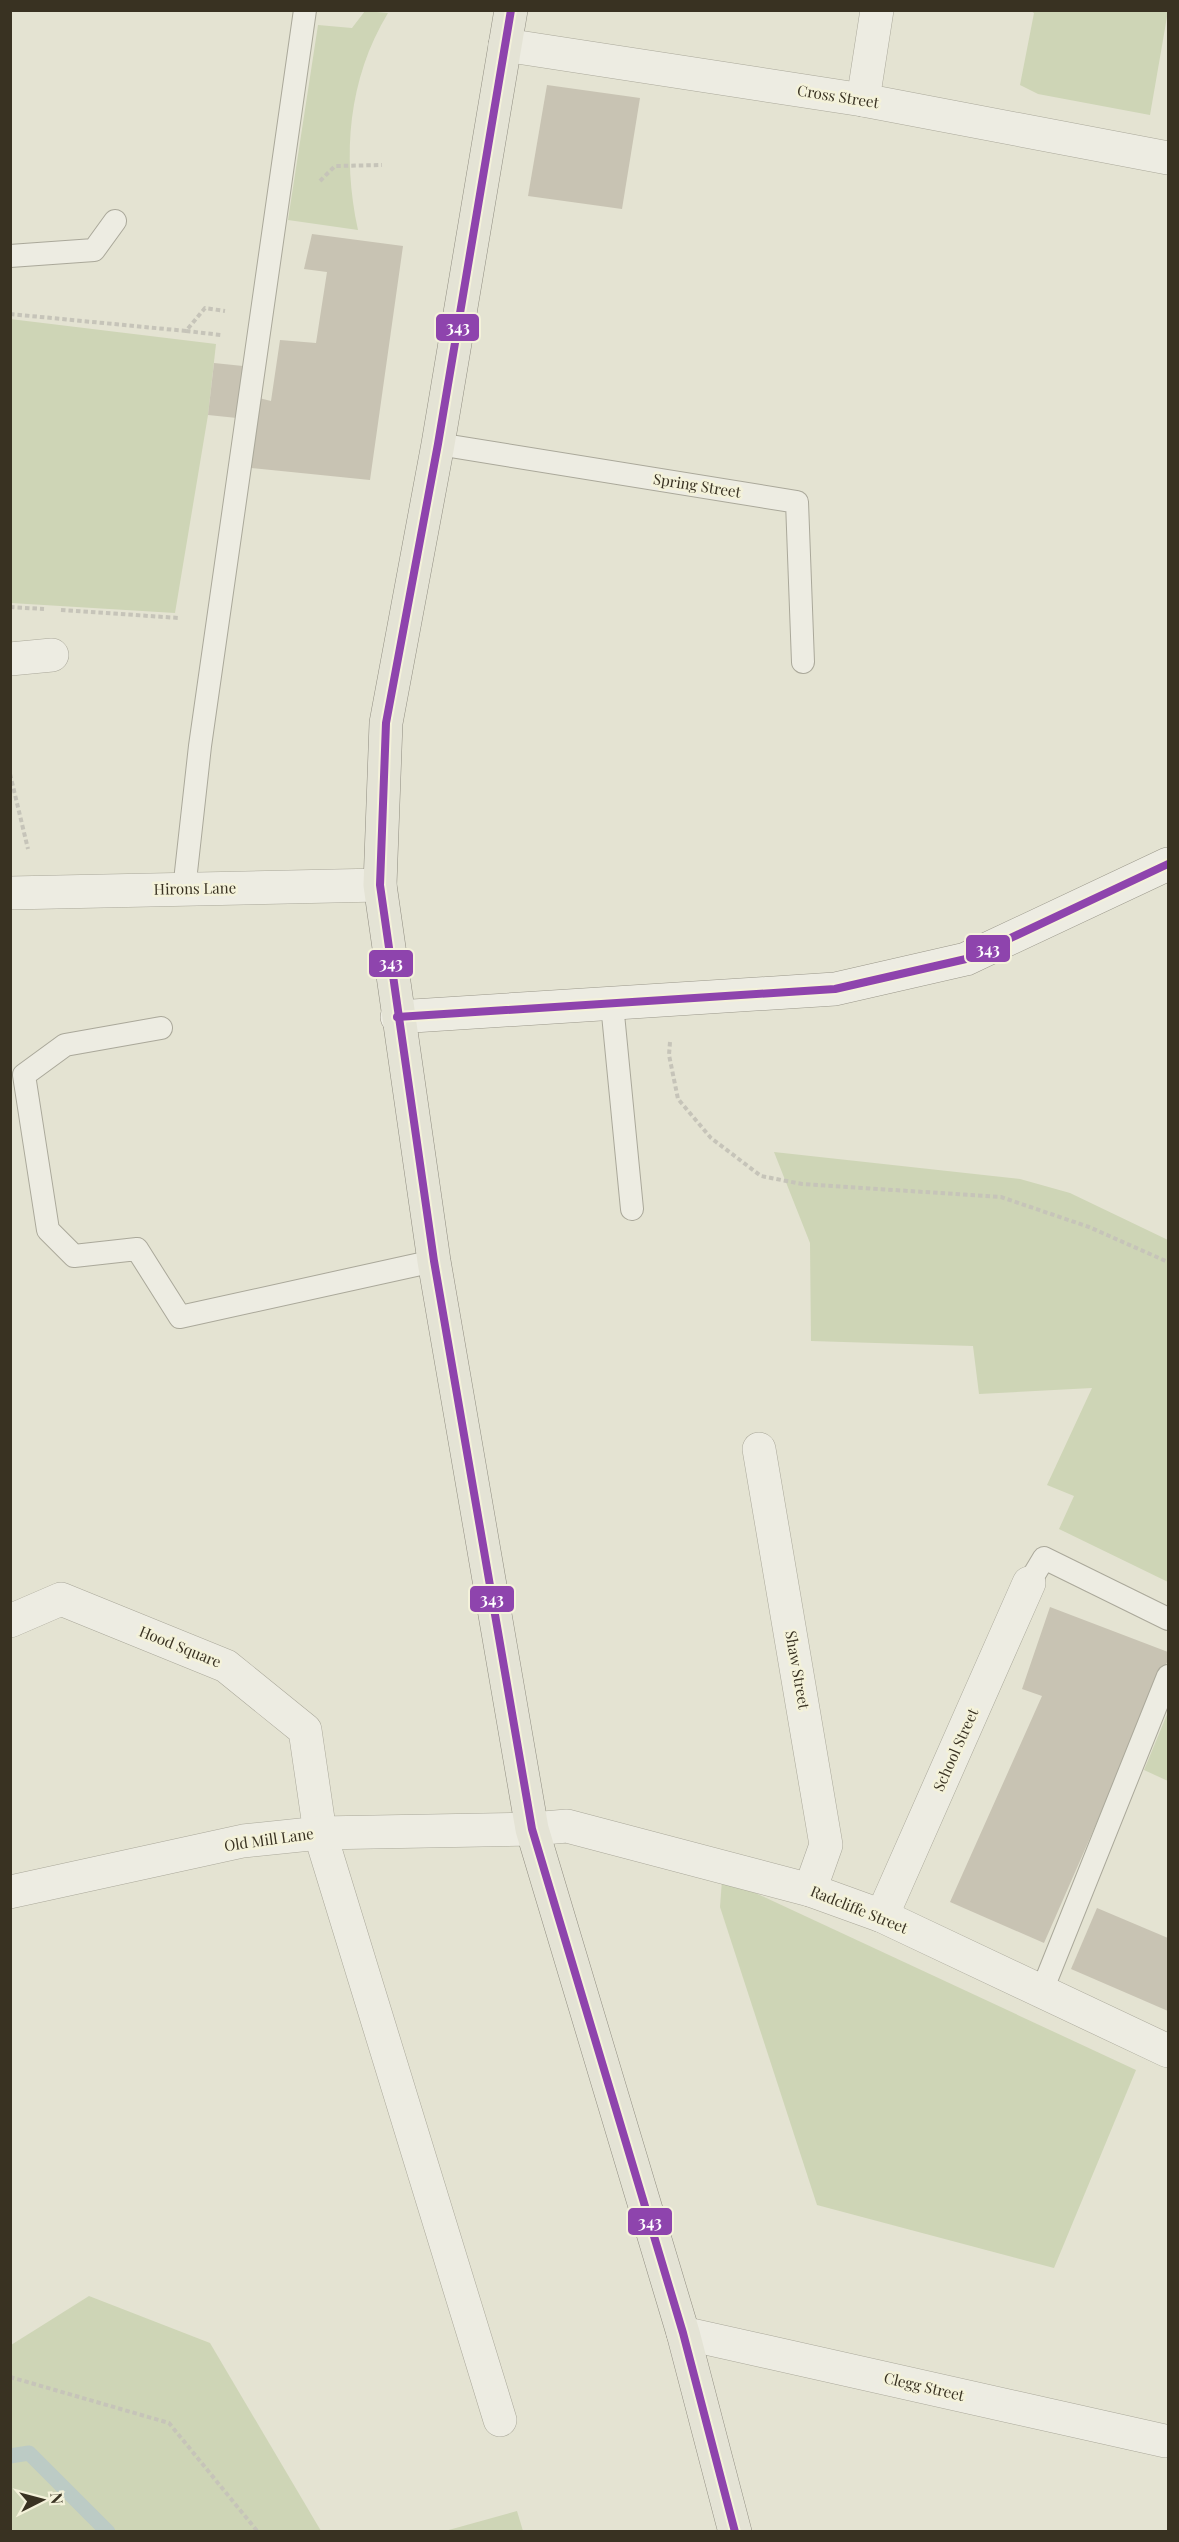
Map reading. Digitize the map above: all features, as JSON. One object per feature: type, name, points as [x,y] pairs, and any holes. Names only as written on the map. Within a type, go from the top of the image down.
[{"type":"main road","points":[[511,10],[438,444],[386,723],[380,885],[434,1261],[532,1829],[683,2333],[735,2532]]},
{"type":"street","points":[[863,100],[877,10]]},
{"type":"street","name":"Cross Street","points":[[505,45],[863,100],[1168,158]]},
{"type":"street","points":[[10,659],[52,655]]},
{"type":"street","points":[[398,1017],[835,989],[966,959],[1168,864]]},
{"type":"street","name":"Hirons Lane","points":[[22,896],[380,885]]},
{"type":"street","name":"Shaw Street","points":[[759,1449],[826,1845],[810,1890]]},
{"type":"street","name":"School Street","points":[[882,1916],[1029,1583]]},
{"type":"street","name":"Hood Square","points":[[10,1621],[61,1599],[226,1666],[304,1730],[320,1833],[500,2421]]},
{"type":"street","name":"Radcliffe Street","points":[[532,1829],[567,1826],[810,1890],[882,1916],[1041,1993],[1168,2050]]},
{"type":"street","name":"Old Mill Lane","points":[[10,1892],[243,1841],[320,1833],[532,1829]]},
{"type":"street","name":"Clegg Street","points":[[683,2333],[1165,2441]]},
{"type":"lane","points":[[184,890],[200,747],[305,10]]},
{"type":"lane","points":[[10,256],[94,250],[115,221]]},
{"type":"lane","name":"Spring Street","points":[[438,444],[797,502],[803,662]]},
{"type":"lane","points":[[612,1004],[633,1209]]},
{"type":"lane","points":[[161,1028],[65,1045],[24,1075],[48,1230],[74,1256],[136,1249],[180,1317],[434,1261]]},
{"type":"lane","points":[[1029,1583],[1044,1558],[1168,1619]]},
{"type":"lane","points":[[1041,1993],[1168,1676]]},
{"type":"path","points":[[355,164],[382,165]]},
{"type":"path","points":[[186,331],[205,308],[262,316]]},
{"type":"path","points":[[10,314],[222,335],[220,346]]},
{"type":"path","points":[[10,607],[179,618],[181,606]]},
{"type":"path","points":[[10,774],[22,896]]},
{"type":"path","points":[[674,1000],[669,1055],[678,1099],[711,1138],[761,1176],[802,1184],[1001,1197],[1089,1227],[1168,1262]]},
{"type":"path","points":[[10,2377],[169,2423],[258,2532]]},
{"type":"green space","points":[[365,11],[388,13],[364,64],[352,118],[350,174],[358,230],[288,220],[318,25],[352,28]]},
{"type":"green space","points":[[1031,11],[1168,11],[1150,115],[1038,94],[1020,85],[1034,13]]},
{"type":"green space","points":[[10,319],[216,344],[208,415],[175,613],[11,603]]},
{"type":"green space","points":[[774,1152],[1020,1179],[1070,1193],[1168,1240],[1168,1582],[1059,1529],[1074,1496],[1047,1485],[1092,1388],[979,1394],[973,1346],[811,1341],[810,1243]]},
{"type":"green space","points":[[1168,1712],[1168,1781],[1144,1770]]},
{"type":"green space","points":[[722,1880],[749,1890],[1136,2070],[1054,2268],[817,2205],[720,1907]]},
{"type":"green space","points":[[89,2296],[210,2343],[321,2531],[11,2531],[11,2345]]},
{"type":"green space","points":[[517,2511],[523,2531],[445,2531]]},
{"type":"building","points":[[547,85],[640,98],[622,209],[528,196]]},
{"type":"building","points":[[312,234],[403,246],[370,480],[251,468],[259,398],[271,401],[280,340],[316,343],[327,272],[304,269]]},
{"type":"building","points":[[214,363],[243,366],[237,418],[208,415]]},
{"type":"building","points":[[1050,1607],[1168,1652],[1168,1660],[1044,1943],[950,1902],[1042,1696],[1022,1689]]},
{"type":"building","points":[[1097,1908],[1168,1938],[1168,2011],[1071,1969]]},
{"type":"waterway","points":[[10,2456],[29,2453],[108,2532]]},
{"type":"transit line","name":"343","points":[[511,10],[438,444],[386,723],[380,885],[434,1261],[532,1829],[683,2333],[735,2532]]},
{"type":"transit line","name":"343","points":[[397,1017],[835,989],[966,959],[1168,864]]}]
